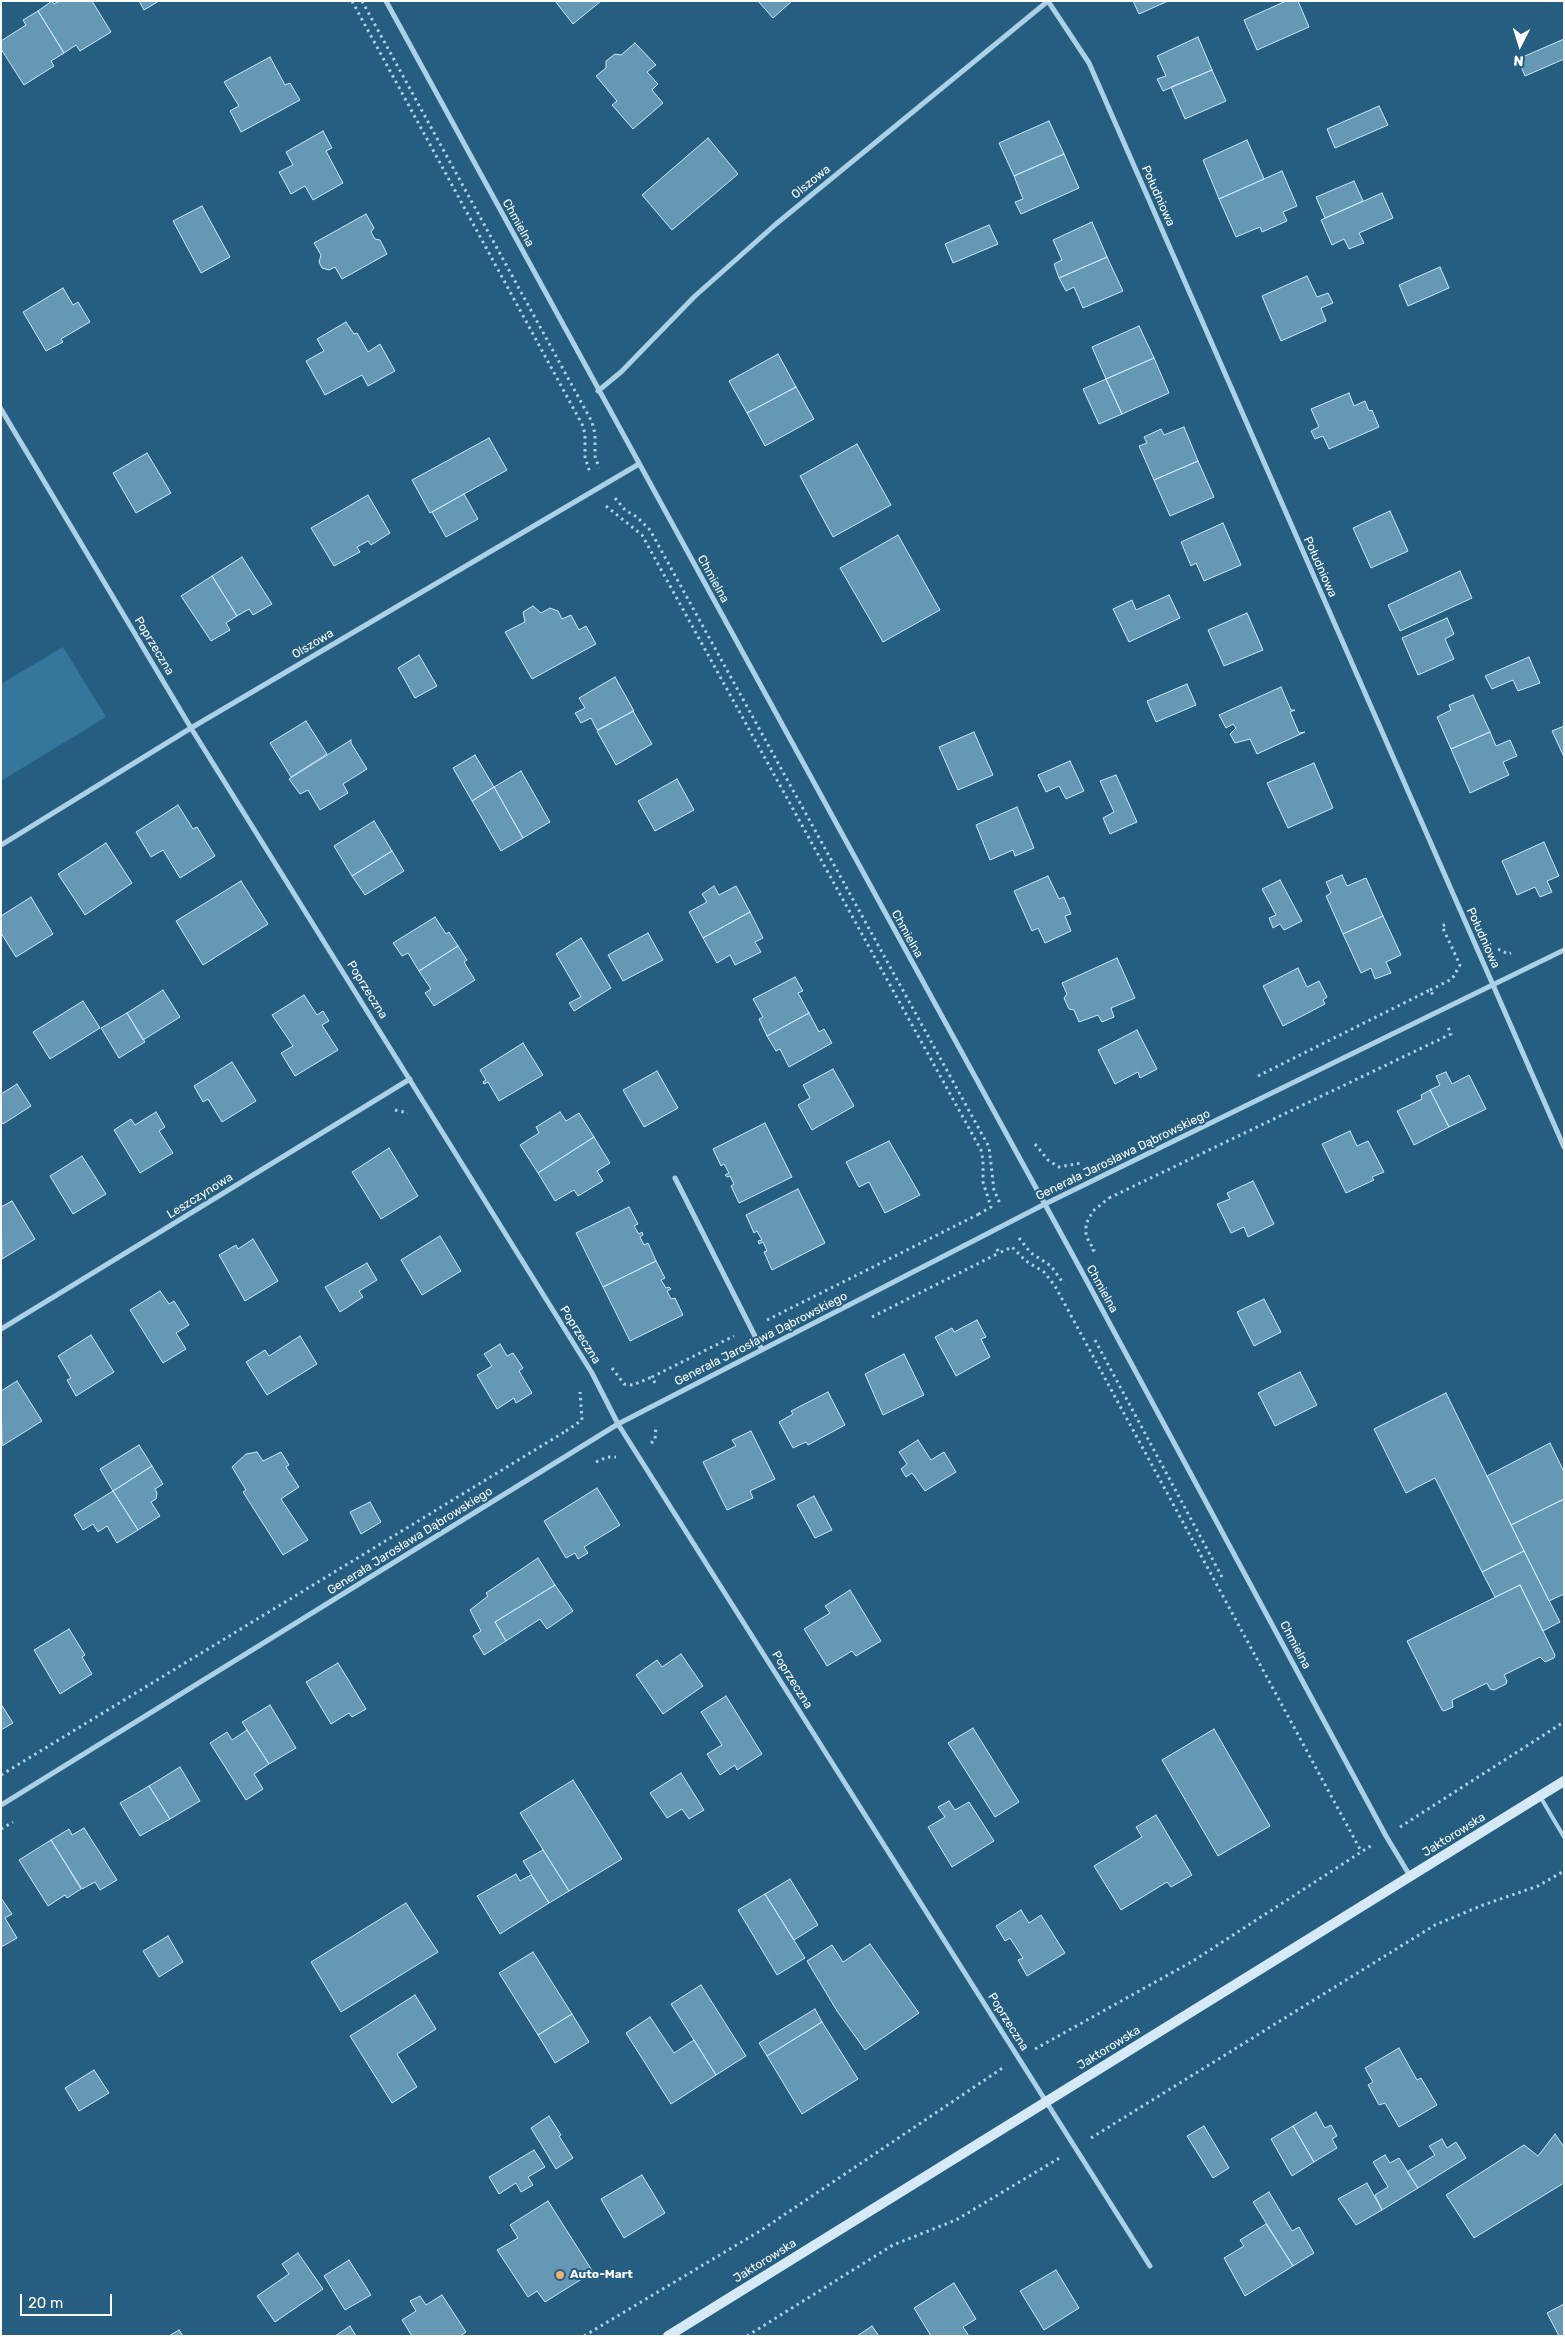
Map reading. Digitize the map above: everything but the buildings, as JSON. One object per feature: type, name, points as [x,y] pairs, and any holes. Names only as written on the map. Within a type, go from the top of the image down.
[{"type":"main road","name":"Jaktorowska","points":[[668,2336],[1564,1781]]},
{"type":"street","name":"Chmielna","points":[[386,1],[1410,1877]]},
{"type":"street","name":"Olszowa","points":[[598,391],[621,372],[695,296],[776,224],[1048,1]]},
{"type":"street","name":"Południowa","points":[[1048,1],[1089,63],[1564,1147]]},
{"type":"street","name":"Poprzeczna","points":[[1,409],[191,728],[592,1374],[618,1424],[1150,2266]]},
{"type":"street","name":"Olszowa","points":[[1,845],[191,728],[639,464]]},
{"type":"street","name":"Generała Jarosława Dąbrowskiego","points":[[1,1805],[618,1424],[1043,1205],[1564,950]]},
{"type":"street","name":"Leszczynowa","points":[[1,1330],[410,1078]]},
{"type":"street","points":[[674,1178],[762,1350]]},
{"type":"lane","points":[[1540,1796],[1564,1837]]},
{"type":"path","points":[[352,1],[583,426],[586,435],[585,457],[590,474],[584,477],[601,508],[607,505],[642,535],[981,1150],[983,1182],[991,1207],[978,1214],[999,1253],[1012,1247],[1026,1261],[1044,1272],[1055,1286],[1361,1851]]},
{"type":"path","points":[[362,1],[592,422],[595,434],[596,464],[618,502],[650,530],[990,1147],[994,1190],[1010,1222],[1024,1246],[1051,1266],[1067,1289]]},
{"type":"path","points":[[388,1114],[396,1110],[407,1112],[412,1120]]},
{"type":"path","points":[[1091,1333],[1223,1579]]},
{"type":"path","points":[[1,1775],[566,1431]]},
{"type":"path","points":[[584,2336],[760,2231],[966,2092],[1019,2059],[1193,1961],[1564,1722]]},
{"type":"path","points":[[1364,1838],[1369,1847]]},
{"type":"path","points":[[747,2336],[894,2244],[956,2220],[1076,2148],[1435,1925],[1483,1905],[1538,1886],[1564,1871]]},
{"type":"shaded area","points":[[63,647],[106,717],[1,781],[1,684]]},
{"type":"place","name":"Auto-Mart","points":[[560,2275]]}]
